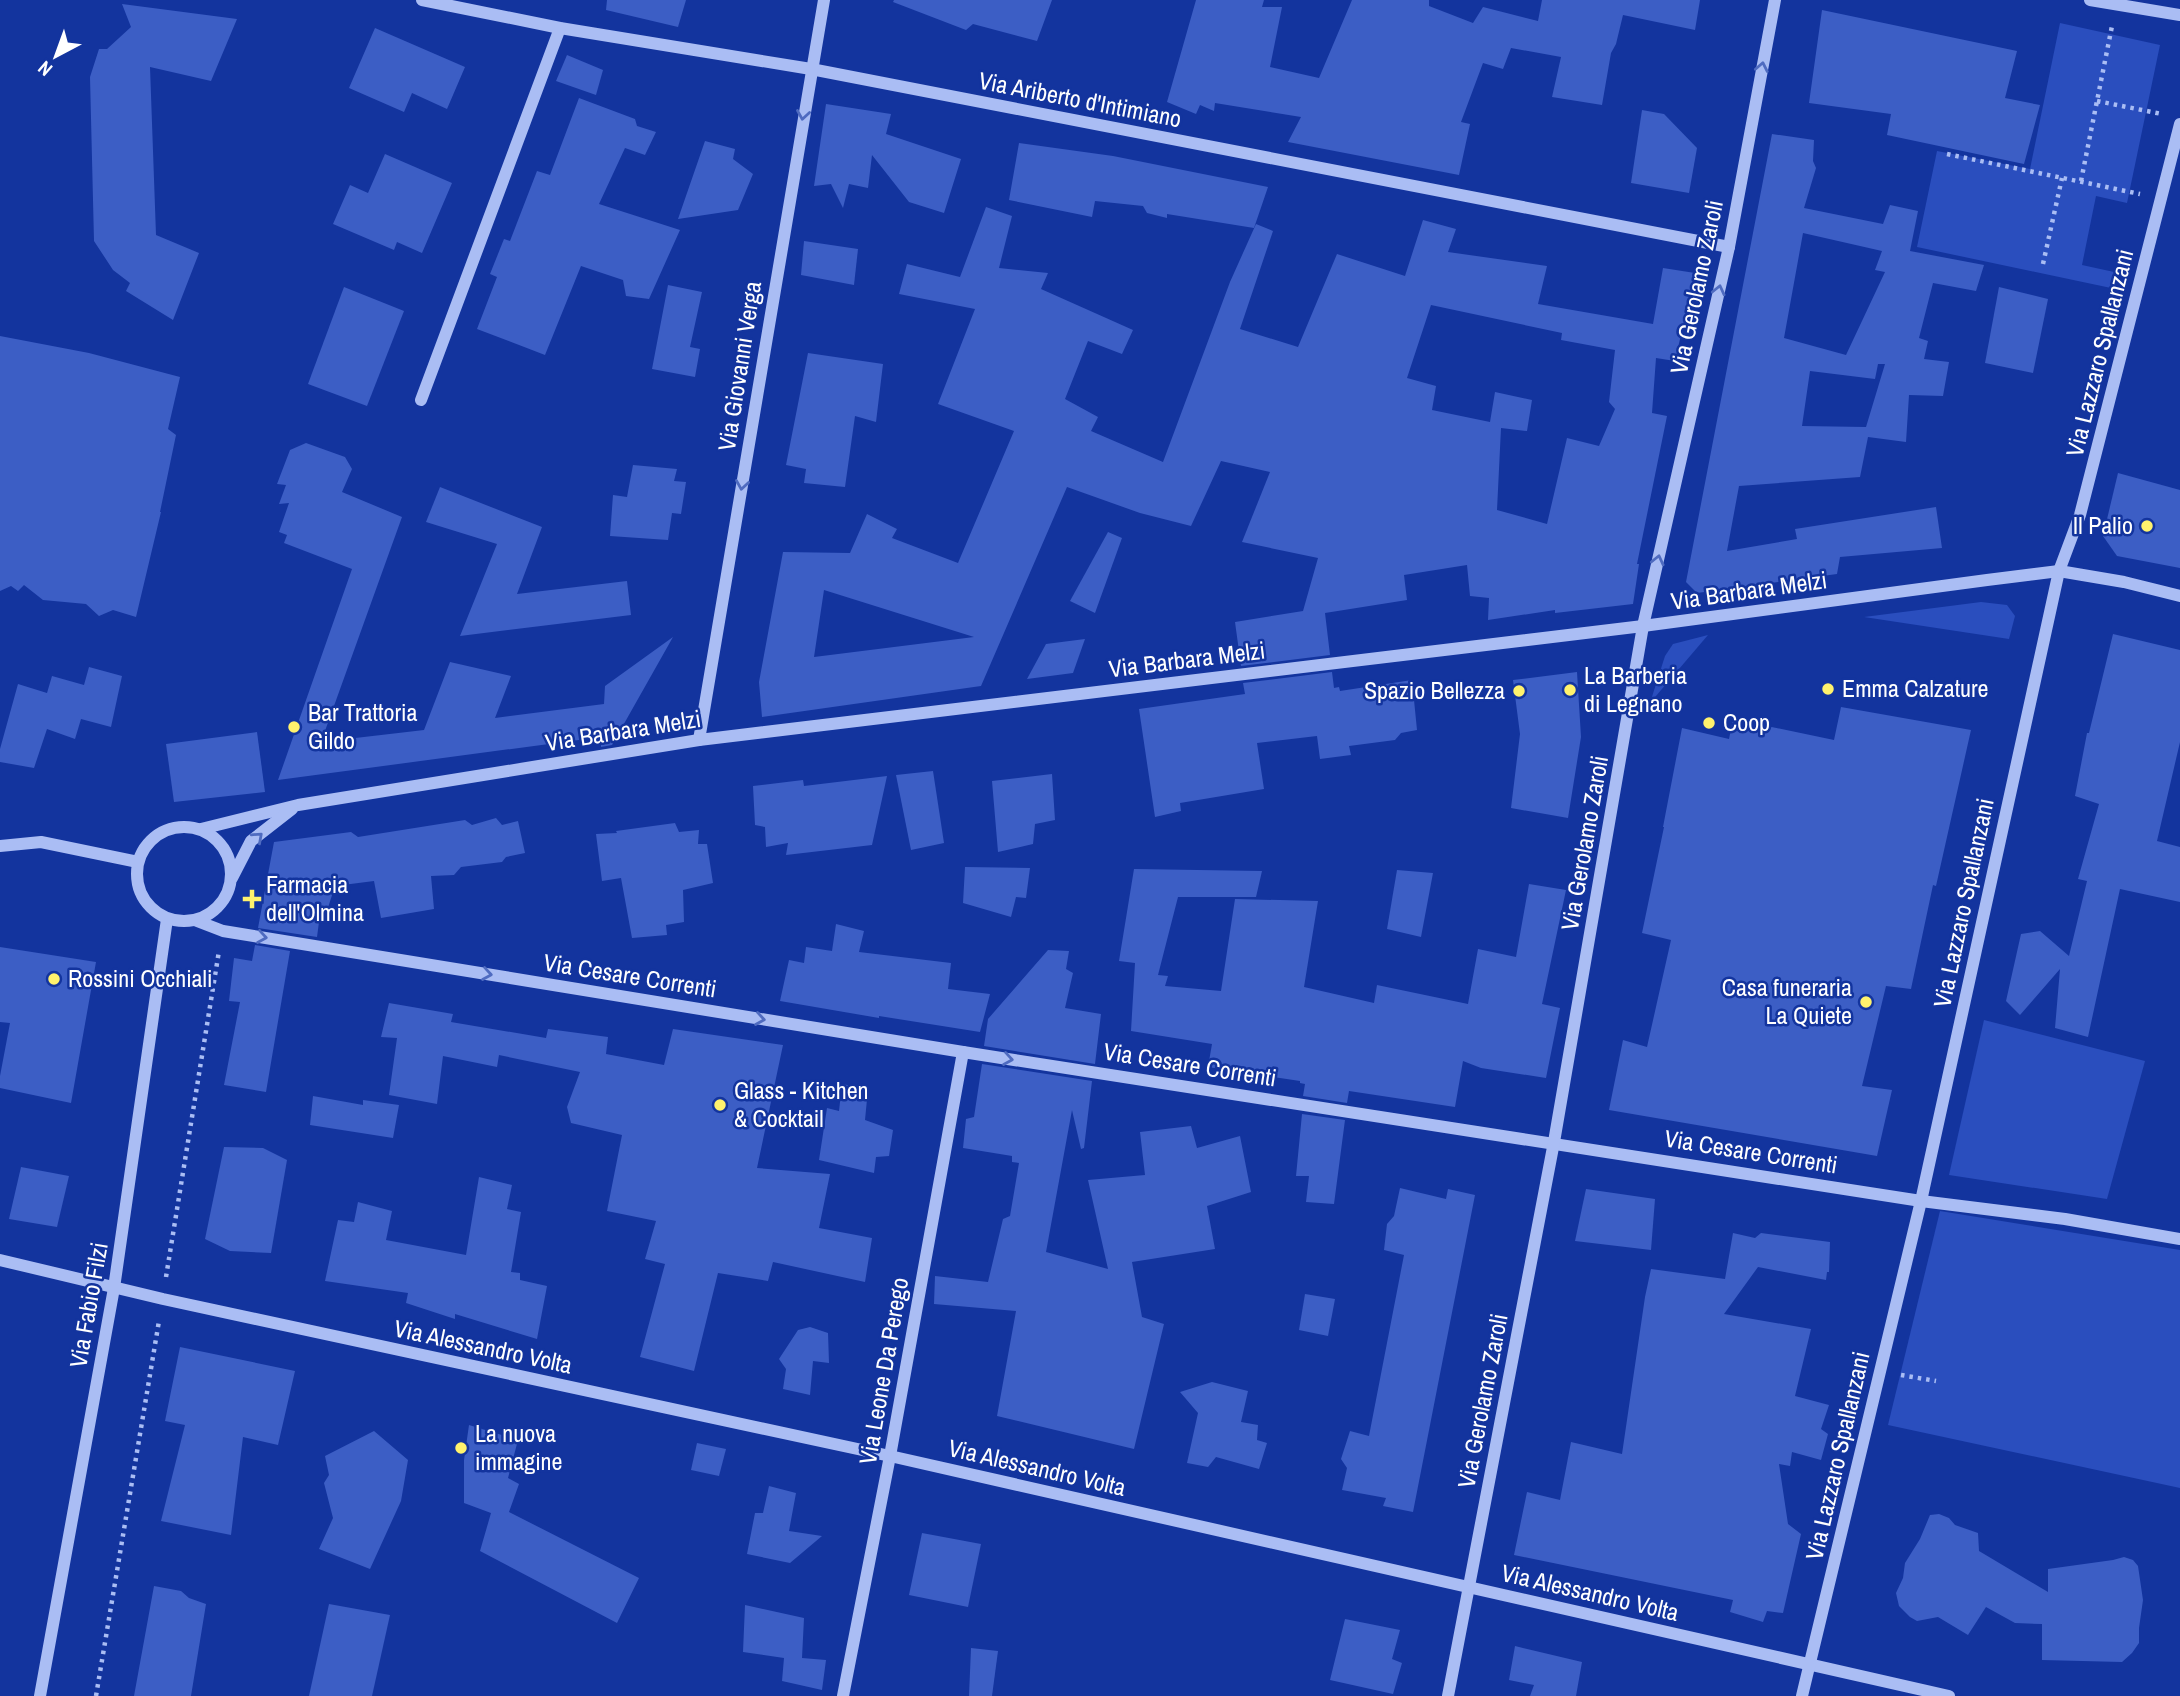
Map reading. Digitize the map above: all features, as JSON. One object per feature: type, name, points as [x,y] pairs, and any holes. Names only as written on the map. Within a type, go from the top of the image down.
[{"type":"street","name":"Via Ariberto d'Intimiano","points":[[422,0],[560,28],[811,69],[1728,247]]},
{"type":"street","name":"Via Giovanni Verga","points":[[699,740],[824,0]]},
{"type":"street","name":"Via Gerolamo Zaroli","points":[[1448,1696],[1554,1142],[1643,626],[1728,247],[1775,0]]},
{"type":"street","points":[[2090,0],[2180,15]]},
{"type":"street","points":[[421,400],[560,28]]},
{"type":"street","name":"Via Lazzaro Spallanzani","points":[[1802,1696],[1921,1201],[2059,572],[2080,515],[2180,124]]},
{"type":"street","name":"Via Barbara Melzi","points":[[138,862],[152,838],[164,831],[182,827],[201,829],[298,805],[699,740],[1643,626],[2059,572],[2124,582],[2180,596]]},
{"type":"street","points":[[0,846],[41,842],[138,862],[136,875],[139,889],[145,902],[155,912],[180,922],[197,920],[210,914],[221,904],[251,841],[298,805]]},
{"type":"street","points":[[201,829],[214,837],[224,848],[230,862],[232,879]]},
{"type":"street","name":"Via Fabio Filzi","points":[[40,1696],[114,1288],[167,919]]},
{"type":"street","name":"Via Cesare Correnti","points":[[197,920],[223,931],[963,1052],[1921,1201],[2065,1219],[2180,1239]]},
{"type":"street","name":"Via Leone Da Perego","points":[[843,1696],[890,1457],[963,1052]]},
{"type":"street","name":"Via Alessandro Volta","points":[[0,1260],[114,1288],[890,1457],[1950,1696]]},
{"type":"path","points":[[2081,181],[2116,4]]},
{"type":"path","points":[[2097,101],[2168,116]]},
{"type":"path","points":[[1947,154],[2161,199]]},
{"type":"path","points":[[2043,264],[2062,178]]},
{"type":"path","points":[[1880,1371],[1936,1381]]},
{"type":"shaded area","points":[[2060,23],[2160,45],[2127,203],[2096,196],[2082,265],[2114,272],[2111,288],[1917,247],[1937,151],[2030,169]]},
{"type":"shaded area","points":[[1981,602],[2007,605],[2015,616],[2009,639],[1864,617]]},
{"type":"shaded area","points":[[1708,635],[1650,703],[1665,656],[1673,644]]},
{"type":"shaded area","points":[[1984,1020],[2145,1061],[2107,1199],[1949,1175]]},
{"type":"shaded area","points":[[1940,1211],[2180,1250],[2180,1488],[1888,1425]]},
{"type":"building","points":[[607,0],[686,0],[678,27],[606,10]]},
{"type":"building","points":[[1052,0],[1037,41],[973,24],[966,30],[893,2]]},
{"type":"building","points":[[1196,0],[1264,0],[1262,7],[1282,7],[1270,67],[1319,78],[1352,0],[1429,0],[1429,6],[1473,23],[1483,7],[1538,21],[1542,0],[1700,0],[1695,30],[1623,15],[1611,53],[1602,105],[1552,97],[1561,57],[1511,48],[1503,69],[1483,63],[1461,122],[1470,124],[1459,175],[1288,142],[1301,117],[1215,103],[1214,111],[1200,105],[1196,114],[1167,102]]},
{"type":"building","points":[[122,4],[237,19],[211,81],[150,67],[156,235],[199,253],[173,320],[126,291],[130,283],[113,270],[94,241],[90,77],[99,49],[107,49],[131,27]]},
{"type":"building","points":[[1822,10],[2017,51],[2005,98],[2040,105],[2024,164],[1887,135],[1891,114],[1809,103]]},
{"type":"building","points":[[375,28],[465,67],[447,109],[412,93],[404,112],[349,88]]},
{"type":"building","points":[[567,55],[603,70],[596,95],[556,81]]},
{"type":"building","points":[[579,98],[635,119],[637,126],[656,132],[645,155],[625,148],[599,204],[680,230],[649,299],[626,296],[623,280],[581,266],[545,355],[477,329],[497,277],[490,274],[504,239],[510,241],[537,171],[550,175]]},
{"type":"building","points":[[826,104],[891,114],[886,134],[961,159],[944,213],[909,202],[872,155],[868,188],[849,184],[843,208],[831,184],[814,186]]},
{"type":"building","points":[[1642,110],[1664,114],[1697,148],[1689,193],[1631,183]]},
{"type":"building","points":[[1772,134],[1814,140],[1813,161],[1816,168],[1804,208],[1883,224],[1890,205],[1918,211],[1910,251],[1984,265],[1976,291],[1933,283],[1919,338],[1928,341],[1924,359],[1949,362],[1943,396],[1909,395],[1906,442],[1868,437],[1860,477],[1739,486],[1727,551],[1797,539],[1795,529],[1936,507],[1942,548],[1840,557],[1837,574],[1697,593],[1686,582]],"holes":[[[1803,233],[1882,251],[1875,270],[1885,272],[1846,355],[1784,338]],[[1878,364],[1885,364],[1866,427],[1802,426],[1810,371],[1875,379]]]},
{"type":"building","points":[[705,141],[735,149],[733,159],[753,174],[738,210],[678,219]]},
{"type":"building","points":[[1019,143],[1113,156],[1268,187],[1254,228],[1167,214],[1167,218],[1147,213],[1143,206],[1095,201],[1092,217],[1009,200]]},
{"type":"building","points":[[385,154],[452,183],[422,253],[397,242],[394,250],[333,224],[350,185],[368,193]]},
{"type":"building","points":[[986,207],[1012,216],[999,268],[1048,273],[1041,289],[1133,330],[1122,354],[1088,341],[1065,399],[1098,417],[1091,431],[1163,462],[1230,282],[1256,224],[1273,231],[1240,329],[1298,347],[1337,254],[1405,276],[1423,220],[1456,229],[1448,252],[1547,266],[1538,304],[1653,324],[1663,268],[1695,273],[1675,361],[1656,358],[1652,413],[1667,416],[1637,564],[1633,604],[1555,613],[1555,610],[1488,620],[1489,598],[1470,596],[1467,565],[1404,575],[1407,600],[1325,613],[1330,655],[1241,666],[1235,622],[1303,611],[1318,558],[1242,542],[1270,472],[1221,461],[1191,526],[1140,513],[1067,487],[981,686],[762,717],[759,682],[783,552],[850,553],[867,514],[897,529],[892,538],[958,563],[1014,431],[938,404],[975,309],[899,294],[907,264],[960,277]],"holes":[[[1431,305],[1562,333],[1561,340],[1615,350],[1609,402],[1615,409],[1599,446],[1567,438],[1547,524],[1497,510],[1501,428],[1527,431],[1532,400],[1495,392],[1490,422],[1432,410],[1436,386],[1407,378]],[[824,590],[974,637],[814,657]]]},
{"type":"building","points":[[804,241],[858,249],[854,285],[801,275]]},
{"type":"building","points":[[668,285],[702,292],[690,347],[700,349],[695,377],[652,369]]},
{"type":"building","points":[[344,287],[404,311],[367,406],[308,384]]},
{"type":"building","points":[[1999,287],[2048,299],[2033,373],[1985,363]]},
{"type":"building","points":[[0,336],[89,353],[180,377],[168,429],[176,435],[136,617],[113,610],[99,616],[86,604],[43,600],[24,585],[18,591],[11,586],[0,591]]},
{"type":"building","points":[[808,353],[883,364],[876,422],[855,416],[845,487],[804,483],[806,469],[786,465]]},
{"type":"building","points":[[306,443],[345,457],[352,469],[342,492],[402,517],[321,742],[424,730],[450,662],[511,676],[495,718],[604,704],[605,686],[673,637],[612,745],[601,747],[601,737],[278,780],[352,569],[284,543],[287,535],[279,532],[289,503],[279,504],[286,485],[277,484],[290,450]]},
{"type":"building","points":[[633,465],[677,469],[674,481],[686,482],[681,514],[672,513],[668,540],[610,536],[613,495],[627,497]]},
{"type":"building","points":[[2118,473],[2180,490],[2180,568],[2117,556],[2103,536]]},
{"type":"building","points":[[440,487],[542,527],[517,594],[627,581],[631,615],[460,636],[497,544],[426,522]]},
{"type":"building","points":[[1108,532],[1122,538],[1095,613],[1070,601]]},
{"type":"building","points":[[2113,634],[2180,650],[2180,742],[2157,841],[2180,847],[2180,902],[2120,889],[2088,1037],[2055,1028],[2060,969],[2020,1015],[2006,1001],[2021,934],[2040,931],[2069,956],[2087,881],[2078,879],[2099,804],[2075,796],[2087,733]]},
{"type":"building","points":[[1085,639],[1073,673],[1027,679],[1046,644]]},
{"type":"building","points":[[89,667],[122,676],[111,727],[81,719],[75,739],[47,729],[34,768],[0,762],[0,749],[18,684],[47,693],[52,676],[84,685]]},
{"type":"building","points":[[1332,672],[1334,688],[1339,687],[1340,691],[1412,680],[1417,730],[1401,733],[1395,740],[1349,746],[1351,755],[1320,759],[1317,736],[1257,743],[1264,789],[1180,803],[1181,811],[1155,817],[1139,709],[1245,694],[1243,683]]},
{"type":"building","points":[[1577,672],[1581,737],[1568,818],[1511,808],[1520,734],[1513,680]]},
{"type":"building","points":[[1841,707],[1971,730],[1911,989],[1886,986],[1862,1086],[1892,1090],[1877,1156],[1609,1110],[1623,1040],[1647,1047],[1671,940],[1642,933],[1682,728],[1729,739],[1733,719],[1834,740]]},
{"type":"building","points":[[257,732],[265,792],[174,802],[166,744]]},
{"type":"building","points":[[933,771],[944,843],[911,850],[896,775]]},
{"type":"building","points":[[1052,774],[1055,820],[1035,824],[1033,844],[998,852],[992,781]]},
{"type":"building","points":[[887,776],[872,845],[786,855],[788,843],[766,847],[765,827],[755,825],[753,786],[803,780],[804,786]]},
{"type":"building","points":[[496,818],[502,825],[518,821],[525,853],[506,857],[502,862],[461,867],[454,875],[431,876],[434,909],[381,918],[374,881],[335,886],[323,923],[319,922],[317,937],[258,928],[274,842],[351,832],[358,837],[465,820],[472,825]]},
{"type":"building","points":[[675,823],[679,832],[699,830],[698,844],[707,844],[713,883],[683,890],[684,922],[666,925],[667,935],[632,938],[621,878],[602,881],[596,834]]},
{"type":"building","points":[[965,867],[1030,868],[1026,898],[1016,897],[1011,917],[963,903]]},
{"type":"building","points":[[1134,869],[1262,871],[1256,897],[1178,897],[1158,975],[1168,976],[1165,986],[1221,991],[1235,899],[1318,901],[1304,987],[1374,1003],[1377,985],[1468,1004],[1478,949],[1516,957],[1529,884],[1566,890],[1542,1004],[1560,1008],[1546,1078],[1481,1068],[1463,1061],[1455,1107],[1349,1091],[1347,1103],[1303,1096],[1305,1084],[1300,1081],[1208,1067],[1212,1044],[1131,1031],[1135,963],[1119,961]]},
{"type":"building","points":[[1397,870],[1433,873],[1421,937],[1387,929]]},
{"type":"building","points":[[836,924],[864,931],[859,952],[951,963],[948,989],[990,994],[980,1032],[780,1001],[789,960],[804,963],[806,947],[832,951]]},
{"type":"building","points":[[255,945],[290,951],[266,1092],[224,1085],[240,1002],[229,1001],[234,958],[252,961]]},
{"type":"building","points":[[0,947],[96,962],[71,1103],[0,1088],[10,1023],[0,1022]]},
{"type":"building","points":[[1048,950],[1069,951],[1066,969],[1073,973],[1065,1008],[1101,1014],[1095,1064],[984,1046],[988,1019]]},
{"type":"building","points":[[389,1003],[453,1014],[451,1022],[546,1038],[548,1029],[608,1037],[606,1054],[664,1065],[673,1029],[783,1045],[757,1168],[830,1174],[819,1228],[872,1238],[865,1282],[773,1262],[768,1281],[718,1273],[694,1371],[640,1357],[665,1264],[645,1259],[656,1221],[607,1211],[622,1135],[571,1123],[567,1107],[580,1072],[499,1055],[497,1067],[443,1056],[437,1104],[389,1095],[397,1038],[381,1037]]},
{"type":"building","points":[[982,1064],[1092,1081],[1084,1148],[1081,1149],[1072,1110],[1046,1252],[1108,1269],[1088,1180],[1145,1175],[1140,1132],[1191,1126],[1197,1148],[1240,1136],[1251,1192],[1207,1206],[1215,1249],[1132,1262],[1142,1317],[1164,1324],[1134,1449],[997,1416],[1016,1311],[934,1304],[935,1276],[988,1282],[1003,1219],[1010,1216],[1019,1163],[1012,1162],[1012,1156],[963,1148],[966,1119],[974,1117]]},
{"type":"building","points":[[842,1084],[868,1089],[865,1120],[893,1130],[889,1156],[876,1157],[874,1173],[819,1160],[827,1108],[839,1111]]},
{"type":"building","points":[[313,1096],[363,1105],[363,1100],[399,1105],[393,1138],[310,1125]]},
{"type":"building","points":[[1302,1114],[1345,1120],[1334,1204],[1306,1202],[1309,1176],[1296,1176]]},
{"type":"building","points":[[224,1147],[263,1148],[287,1160],[271,1253],[230,1251],[205,1239]]},
{"type":"building","points":[[21,1167],[69,1176],[57,1227],[9,1219]]},
{"type":"building","points":[[479,1177],[512,1185],[507,1209],[521,1212],[511,1272],[520,1273],[520,1280],[547,1286],[537,1339],[455,1314],[455,1319],[406,1303],[408,1293],[325,1281],[338,1220],[354,1222],[358,1202],[392,1211],[386,1240],[466,1255]]},
{"type":"building","points":[[1400,1188],[1446,1199],[1448,1189],[1475,1195],[1413,1512],[1383,1506],[1386,1498],[1342,1490],[1347,1468],[1341,1459],[1350,1431],[1369,1436],[1404,1255],[1384,1250],[1387,1224],[1394,1216]]},
{"type":"building","points":[[1586,1189],[1655,1199],[1651,1250],[1575,1241]]},
{"type":"building","points":[[1733,1233],[1755,1238],[1761,1233],[1830,1242],[1829,1272],[1826,1280],[1758,1267],[1724,1314],[1811,1329],[1795,1396],[1829,1405],[1821,1429],[1828,1434],[1821,1460],[1792,1452],[1790,1466],[1779,1464],[1788,1524],[1801,1534],[1783,1613],[1767,1611],[1763,1622],[1730,1612],[1733,1600],[1514,1555],[1527,1492],[1560,1500],[1571,1442],[1622,1454],[1651,1269],[1725,1279]]},
{"type":"building","points":[[1305,1294],[1335,1299],[1328,1336],[1299,1330]]},
{"type":"building","points":[[810,1327],[828,1333],[829,1363],[813,1361],[810,1395],[783,1389],[786,1369],[779,1359],[798,1330]]},
{"type":"building","points":[[180,1347],[295,1371],[278,1445],[243,1437],[231,1535],[161,1521],[185,1425],[165,1421]]},
{"type":"building","points":[[1212,1382],[1248,1391],[1241,1422],[1258,1425],[1257,1440],[1267,1443],[1259,1469],[1216,1457],[1208,1467],[1187,1463],[1198,1413],[1180,1392]]},
{"type":"building","points":[[469,1425],[518,1440],[508,1478],[519,1484],[509,1512],[639,1578],[617,1623],[480,1551],[491,1513],[464,1503],[464,1460]]},
{"type":"building","points":[[374,1431],[408,1460],[401,1501],[370,1569],[319,1549],[333,1518],[324,1483],[329,1475],[325,1456]]},
{"type":"building","points":[[697,1443],[726,1449],[719,1476],[691,1470]]},
{"type":"building","points":[[769,1486],[796,1493],[789,1531],[822,1536],[790,1563],[747,1554],[755,1513],[763,1513]]},
{"type":"building","points":[[1939,1514],[1949,1518],[1955,1525],[1978,1533],[1979,1551],[2048,1592],[2048,1569],[2124,1557],[2133,1560],[2138,1566],[2143,1600],[2139,1643],[2122,1662],[2042,1660],[2042,1624],[2015,1623],[1986,1607],[1968,1635],[1938,1617],[1917,1621],[1910,1617],[1899,1606],[1896,1593],[1903,1578],[1905,1563],[1920,1539],[1930,1515]]},
{"type":"building","points":[[922,1533],[981,1544],[968,1607],[909,1595]]},
{"type":"building","points":[[154,1586],[181,1591],[189,1598],[206,1604],[191,1696],[134,1696]]},
{"type":"building","points":[[329,1604],[390,1615],[372,1696],[309,1696]]},
{"type":"building","points":[[745,1605],[804,1618],[802,1658],[826,1660],[822,1690],[782,1681],[784,1658],[743,1652]]},
{"type":"building","points":[[1345,1619],[1400,1630],[1392,1659],[1402,1663],[1393,1694],[1330,1680]]},
{"type":"building","points":[[1515,1646],[1582,1662],[1576,1696],[1530,1696],[1534,1685],[1509,1680]]},
{"type":"building","points":[[971,1648],[998,1651],[992,1696],[969,1696]]},
{"type":"place","name":"Il Palio","points":[[2147,526]]},
{"type":"place","name":"Emma Calzature","points":[[1828,689]]},
{"type":"place","name":"La Barberia di Legnano","points":[[1570,690]]},
{"type":"place","name":"Spazio Bellezza","points":[[1519,691]]},
{"type":"place","name":"Coop","points":[[1709,723]]},
{"type":"place","name":"Bar Trattoria Gildo","points":[[294,727]]},
{"type":"place","name":"Farmacia dell'Olmina","points":[[252,899]]},
{"type":"place","name":"Rossini Occhiali","points":[[54,979]]},
{"type":"place","name":"Casa funeraria La Quiete","points":[[1866,1002]]},
{"type":"place","name":"Glass - Kitchen & Cocktail","points":[[720,1105]]},
{"type":"place","name":"La nuova immagine","points":[[461,1448]]}]
